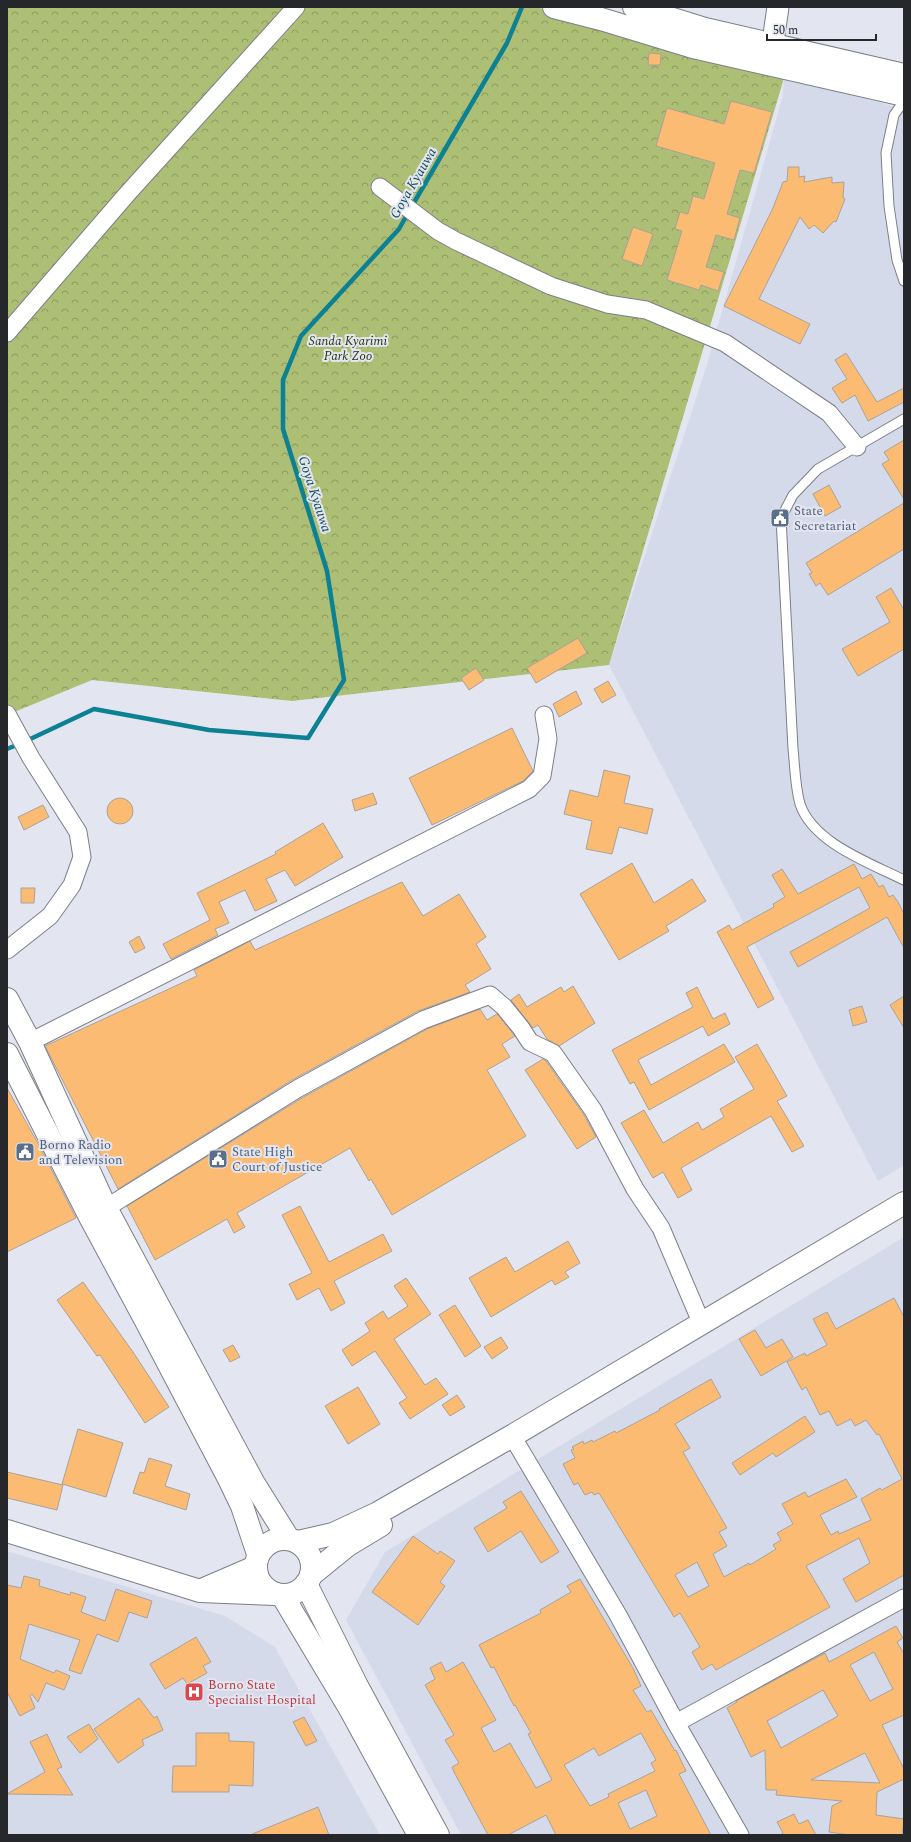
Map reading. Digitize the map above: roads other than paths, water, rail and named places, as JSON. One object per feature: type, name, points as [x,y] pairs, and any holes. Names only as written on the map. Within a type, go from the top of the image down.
[{"type":"main road","points":[[554,7],[601,19],[693,47],[771,55],[904,75]]},
{"type":"main road","points":[[634,7],[705,29],[771,55],[904,95]]},
{"type":"main road","points":[[7,999],[30,1042],[106,1208],[253,1482],[293,1540],[305,1548],[310,1556],[312,1566],[309,1579],[357,1686],[438,1835]]},
{"type":"main road","points":[[7,1054],[90,1217],[242,1506],[256,1561],[257,1576],[261,1584],[267,1590],[279,1594],[349,1707],[419,1835]]},
{"type":"main road","points":[[200,1591],[256,1561],[262,1548],[274,1540],[293,1540],[333,1534],[378,1513],[512,1436],[904,1203]]},
{"type":"main road","points":[[7,1531],[200,1591],[291,1594],[300,1590],[309,1579],[348,1545],[377,1527],[518,1446],[904,1217]]},
{"type":"street","points":[[7,333],[128,193],[296,7]]},
{"type":"street","points":[[771,55],[778,7]]},
{"type":"street","points":[[385,191],[438,231],[551,286],[607,304],[646,310],[725,343],[829,413],[857,447]]},
{"type":"street","points":[[30,1042],[529,789],[542,776],[548,739],[544,714]]},
{"type":"street","points":[[7,950],[50,916],[72,885],[82,856],[78,832],[31,758],[8,716]]},
{"type":"street","points":[[106,1208],[297,1089],[422,1020],[490,995],[504,1007],[530,1042],[553,1053],[593,1110],[635,1189],[661,1228],[702,1322]]},
{"type":"street","points":[[518,1446],[618,1615],[676,1723],[740,1835]]},
{"type":"street","points":[[676,1723],[904,1598]]},
{"type":"lane","points":[[904,101],[894,115],[886,153],[890,214],[897,260],[904,281]]},
{"type":"lane","points":[[904,419],[818,469],[792,495],[781,518],[796,785],[800,804],[809,822],[832,843],[904,880]]},
{"type":"waterway","name":"Goya Kyauwa","points":[[412,206],[507,43],[522,7]]},
{"type":"waterway","name":"Goya Kyauwa","points":[[26,741],[94,709],[209,730],[308,738],[344,680],[327,571],[283,429],[283,380],[301,336],[399,229],[408,213]]},
{"type":"waterway","name":"Goya Kyauwa","points":[[7,749],[19,744]]},
{"type":"place","name":"State Secretariat","points":[[780,518]]},
{"type":"place","name":"Borno Radio and Television","points":[[25,1152]]},
{"type":"place","name":"State High Court of Justice","points":[[218,1159]]},
{"type":"place","name":"Borno State Specialist Hospital","points":[[194,1692]]},
{"type":"park label","name":"Sanda Kyarimi Park Zoo","points":[[348,348]]}]
